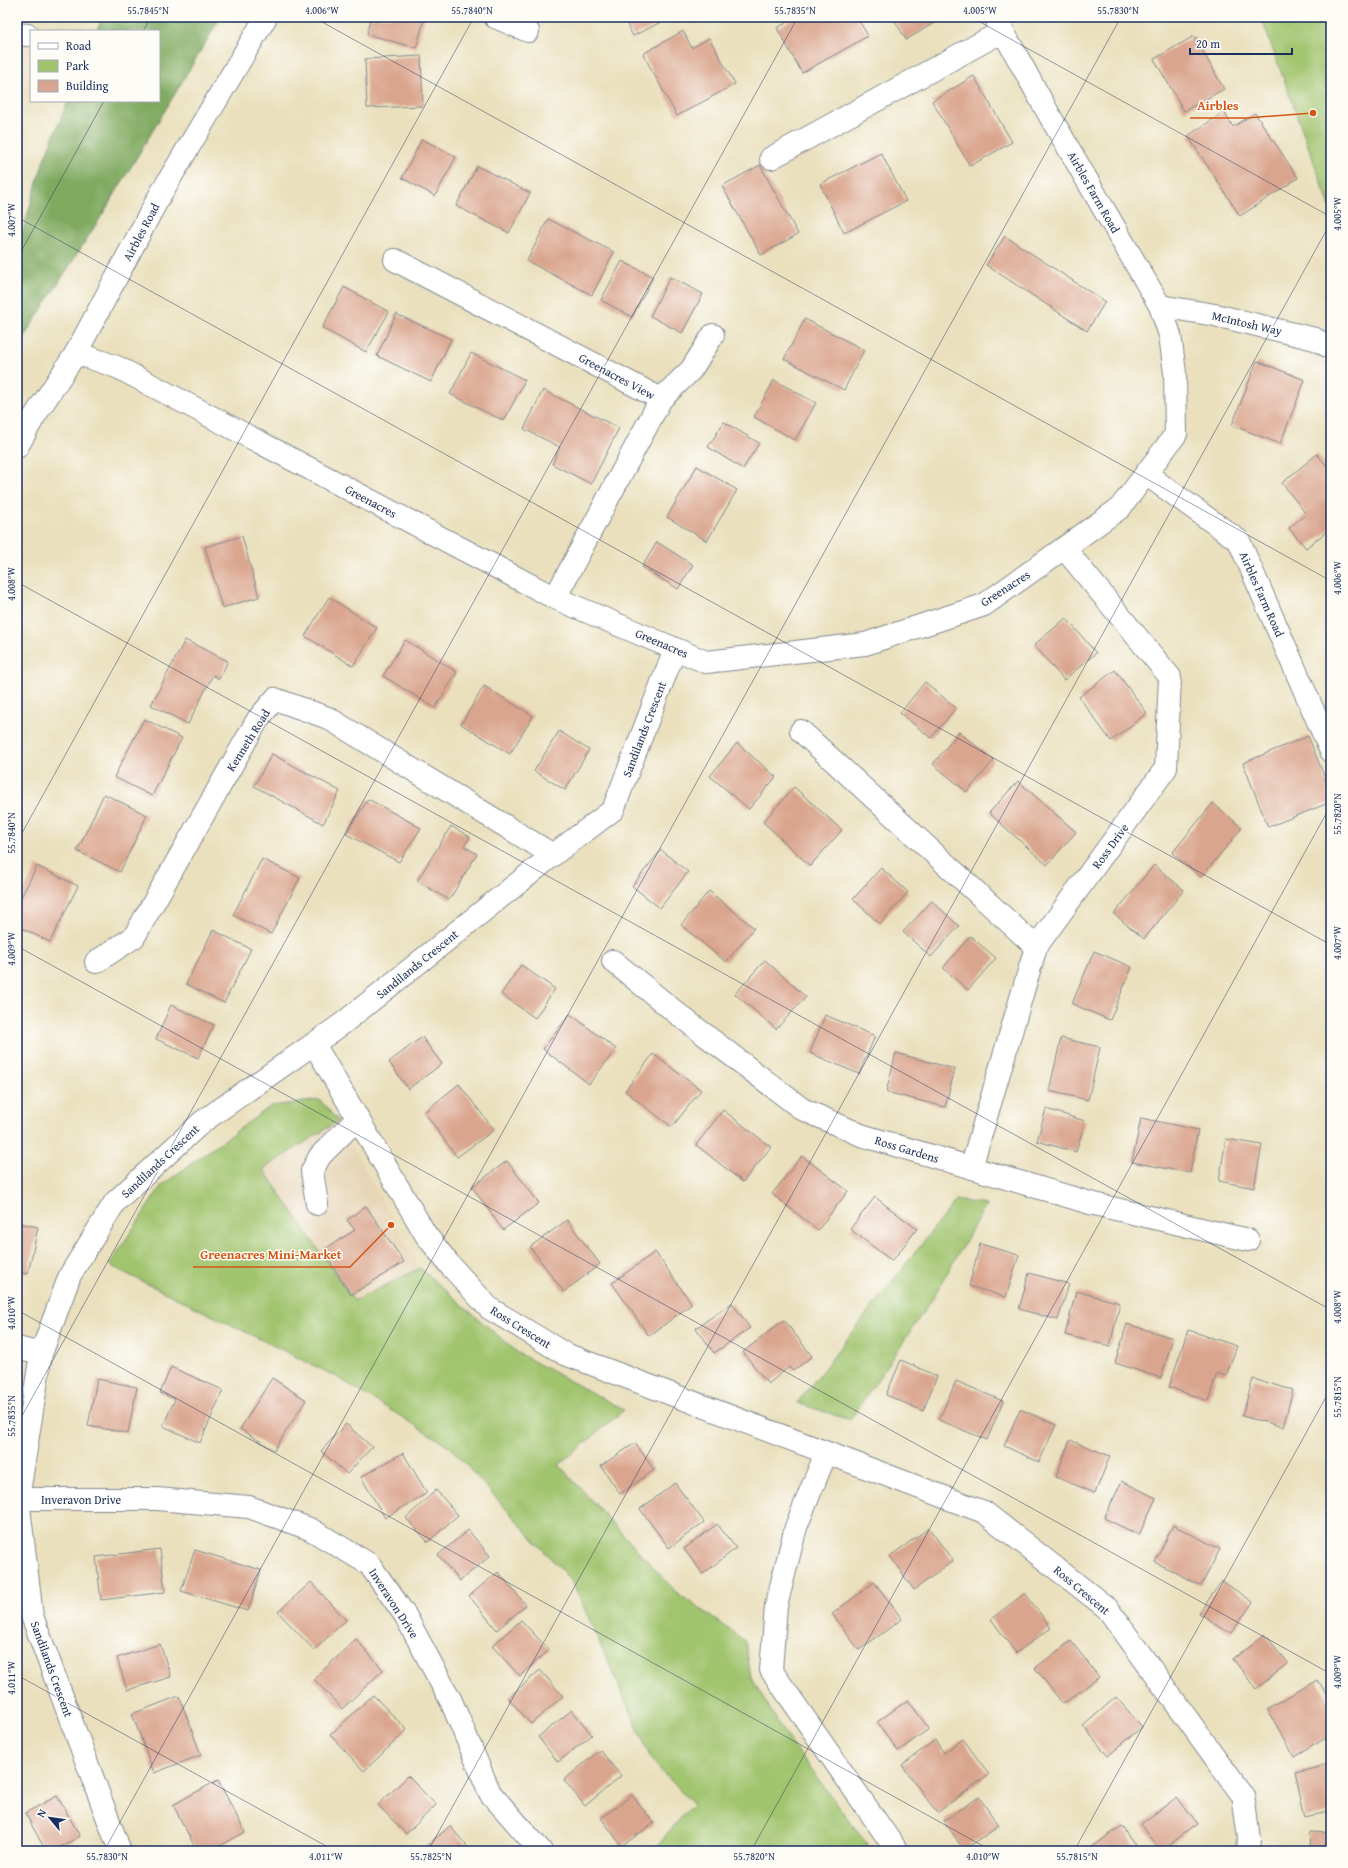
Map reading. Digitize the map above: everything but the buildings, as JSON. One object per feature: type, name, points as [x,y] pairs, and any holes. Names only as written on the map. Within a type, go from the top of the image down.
[{"type":"street","name":"Airbles Road","points":[[17,447],[34,417],[76,354],[160,196],[266,17]]},
{"type":"street","points":[[495,17],[528,31]]},
{"type":"street","points":[[771,158],[999,24]]},
{"type":"street","name":"Airbles Farm Road","points":[[999,24],[1051,118],[1160,306],[1170,335],[1175,373]]},
{"type":"street","name":"Greenacres View","points":[[395,260],[661,399],[555,598]]},
{"type":"street","name":"McIntosh Way","points":[[1160,306],[1215,315],[1300,335],[1315,339],[1331,348]]},
{"type":"street","points":[[661,399],[691,370],[713,335]]},
{"type":"street","name":"Greenacres","points":[[76,354],[117,367],[555,598],[706,662],[864,644],[984,605],[1120,508],[1176,434],[1175,373]]},
{"type":"street","name":"Airbles Farm Road","points":[[1146,474],[1239,541],[1331,751]]},
{"type":"street","name":"Ross Drive","points":[[971,1168],[1036,947],[1166,768],[1170,677],[1064,548]]},
{"type":"street","name":"Sandilands Crescent","points":[[120,1851],[25,1618],[18,1499],[41,1354],[70,1276],[115,1202],[202,1122],[349,1019],[553,855],[613,810],[675,649]]},
{"type":"street","name":"Kenneth Road","points":[[96,962],[134,937],[258,719],[275,699],[328,718],[553,855]]},
{"type":"street","points":[[801,730],[1036,947]]},
{"type":"street","name":"Ross Gardens","points":[[613,961],[679,1015],[802,1109],[861,1135],[1090,1203],[1248,1240]]},
{"type":"street","name":"Ross Crescent","points":[[314,1044],[426,1235],[449,1264],[489,1308],[565,1354],[984,1512],[1107,1608],[1243,1796],[1249,1838],[1248,1851]]},
{"type":"street","points":[[317,1204],[312,1171],[320,1156],[358,1118]]},
{"type":"street","points":[[17,1348],[41,1354]]},
{"type":"street","points":[[826,1453],[796,1527],[776,1606],[771,1670],[897,1851]]},
{"type":"street","name":"Inveravon Drive","points":[[18,1499],[157,1499],[249,1507],[310,1529],[369,1564],[405,1615],[451,1701],[490,1793],[541,1851]]},
{"type":"shaded area","points":[[338,1121],[420,1268],[354,1302],[263,1169]]},
{"type":"green space","points":[[102,17],[221,17],[104,212],[17,348],[17,250],[44,159],[68,102],[160,102],[160,30],[97,30]]},
{"type":"green space","points":[[1261,17],[1331,17],[1331,209]]},
{"type":"green space","points":[[320,1100],[338,1121],[263,1169],[354,1301],[420,1268],[518,1353],[624,1410],[559,1465],[676,1592],[745,1641],[751,1677],[786,1736],[872,1851],[652,1851],[693,1804],[652,1761],[573,1583],[449,1446],[335,1376],[109,1265],[162,1185],[271,1106]]},
{"type":"green space","points":[[956,1200],[986,1205],[933,1298],[850,1420],[797,1403]]},
{"type":"place","name":"Airbles","points":[[1313,113]]},
{"type":"place","name":"Greenacres Mini-Market","points":[[391,1225]]}]
